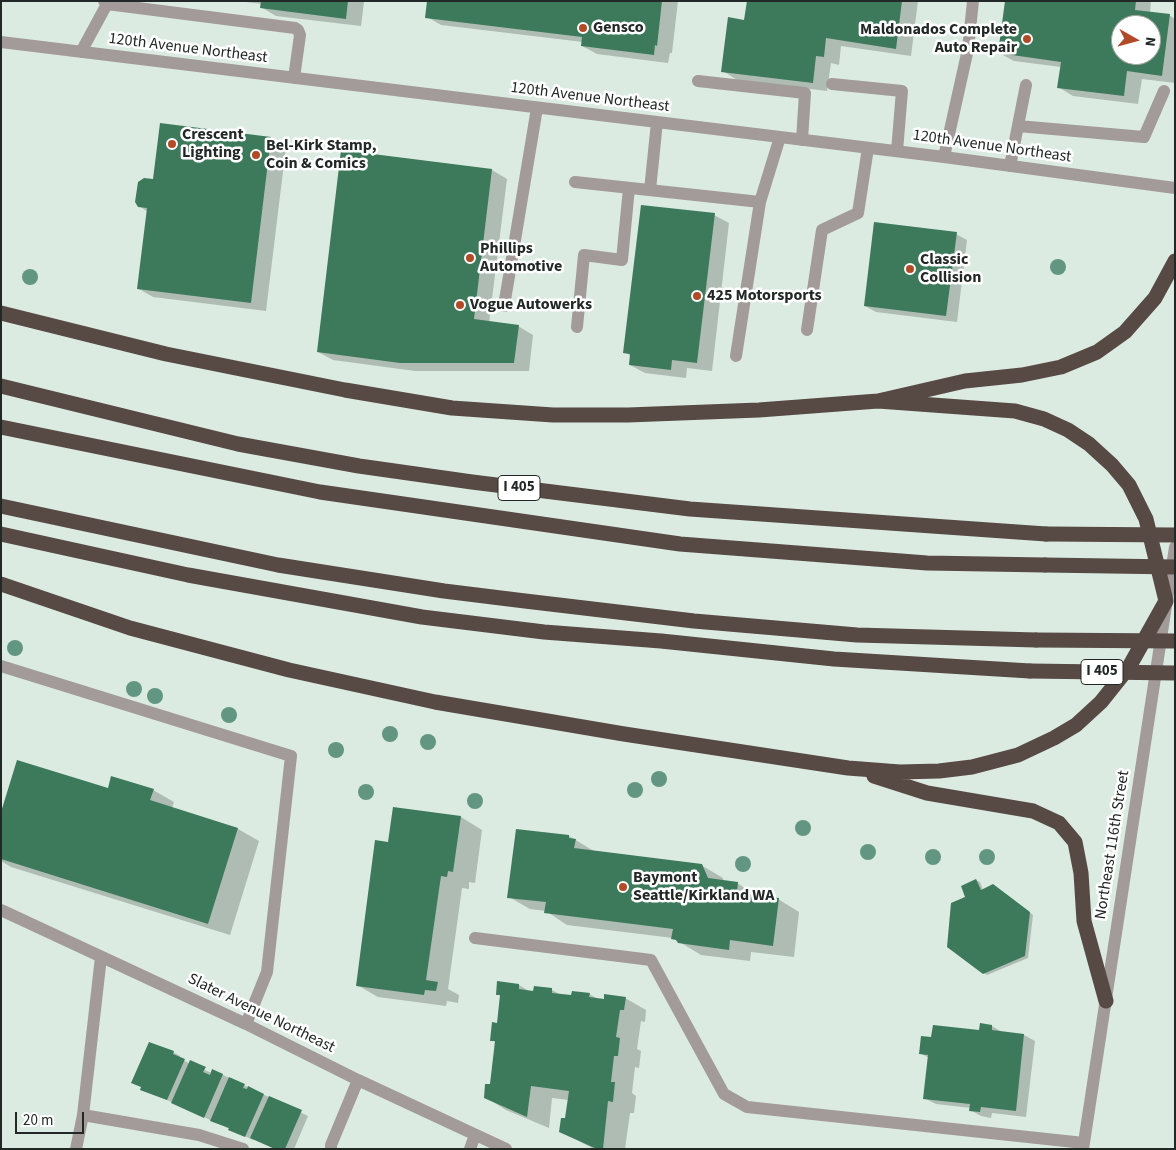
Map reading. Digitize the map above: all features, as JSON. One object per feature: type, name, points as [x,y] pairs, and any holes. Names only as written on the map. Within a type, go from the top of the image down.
[{"type":"highway","points":[[878,401],[965,381],[1022,376],[1062,367],[1097,352],[1125,332],[1138,318],[1154,298],[1175,261]]},
{"type":"highway","points":[[1,313],[166,354],[345,390],[452,408],[553,415],[628,415],[758,410],[878,401],[1015,411],[1044,419],[1068,430],[1089,444],[1112,465],[1129,485],[1144,513],[1166,602],[1129,667],[1101,702],[1076,724],[1054,738],[1018,755],[964,768],[900,772],[848,768],[642,737],[435,702],[289,670],[130,628],[1,584]]},
{"type":"highway","name":"I 405","points":[[1,386],[238,444],[359,466],[472,482],[690,509],[1046,534],[1175,535]]},
{"type":"highway","name":"I 405","points":[[1,427],[320,492],[680,544],[927,563],[1175,567]]},
{"type":"highway","name":"I 405","points":[[1,506],[278,565],[516,600],[694,621],[857,635],[1036,640],[1175,641]]},
{"type":"highway","name":"I 405","points":[[1,534],[188,575],[422,617],[544,632],[661,641],[834,659],[1030,672],[1175,673]]},
{"type":"highway","points":[[848,768],[927,793],[1033,811],[1059,822],[1075,842],[1081,873],[1084,921],[1106,1001]]},
{"type":"street","points":[[944,157],[968,49],[973,1]]},
{"type":"street","points":[[81,52],[105,2],[295,28],[300,35],[294,78]]},
{"type":"street","name":"120th Avenue Northeast","points":[[1,42],[897,151],[1175,188]]},
{"type":"street","points":[[698,81],[805,93],[802,140]]},
{"type":"street","points":[[832,84],[902,92],[897,151]]},
{"type":"street","points":[[1010,166],[1026,85]]},
{"type":"street","points":[[1018,126],[1144,137],[1164,91]]},
{"type":"street","points":[[504,306],[537,108]]},
{"type":"street","points":[[650,190],[657,122]]},
{"type":"street","points":[[736,356],[760,202],[780,137]]},
{"type":"street","points":[[807,330],[822,230],[858,213],[868,148]]},
{"type":"street","points":[[575,182],[760,202]]},
{"type":"street","points":[[577,327],[584,255],[622,260],[629,188]]},
{"type":"street","name":"Northeast 116th Street","points":[[1083,1146],[1175,547]]},
{"type":"street","points":[[1,666],[291,756],[267,972],[246,1024]]},
{"type":"street","name":"Slater Avenue Northeast","points":[[1,910],[246,1024],[358,1080],[506,1149]]},
{"type":"street","points":[[475,938],[651,960],[724,1094],[747,1107],[1083,1146]]},
{"type":"street","points":[[76,1149],[82,1115],[101,957]]},
{"type":"street","points":[[331,1149],[358,1080]]},
{"type":"street","points":[[82,1115],[199,1135],[243,1149]]},
{"type":"street","points":[[470,1149],[476,1135]]},
{"type":"building","points":[[261,1],[348,1],[346,19],[260,8]]},
{"type":"building","name":"Gensco","points":[[427,1],[662,1],[657,46],[655,45],[654,55],[581,46],[582,37],[425,18]]},
{"type":"building","points":[[747,1],[902,1],[896,49],[826,38],[824,57],[816,56],[813,83],[721,72],[728,17],[744,20]]},
{"type":"building","points":[[1005,1],[1136,1],[1135,10],[1170,14],[1162,76],[1127,71],[1124,96],[1057,88],[1061,62],[998,53]]},
{"type":"building","points":[[160,123],[271,137],[251,303],[137,289],[147,208],[138,207],[135,202],[138,182],[144,178],[153,179]]},
{"type":"building","points":[[341,150],[492,169],[474,319],[519,325],[514,363],[400,363],[317,352]]},
{"type":"building","points":[[641,205],[715,213],[697,363],[672,360],[671,370],[629,365],[630,354],[623,353]]},
{"type":"building","name":"Classic Collision","points":[[874,222],[957,232],[946,316],[864,306]]},
{"type":"building","points":[[17,760],[108,788],[111,776],[154,789],[150,800],[238,828],[208,924],[1,859],[1,812]]},
{"type":"building","points":[[393,807],[461,816],[453,872],[448,871],[447,877],[441,876],[426,980],[438,982],[436,991],[425,990],[424,995],[356,986],[375,840],[388,842]]},
{"type":"building","name":"Baymont Seattle/Kirkland WA","points":[[516,829],[569,835],[569,838],[576,839],[574,848],[702,864],[708,878],[738,882],[737,893],[779,898],[773,946],[730,940],[729,950],[678,943],[676,940],[671,939],[673,929],[544,913],[546,902],[507,898]]},
{"type":"building","points":[[976,879],[981,890],[993,884],[1030,912],[1025,956],[983,974],[947,947],[951,903],[965,897],[961,886]]},
{"type":"building","points":[[497,981],[519,984],[519,989],[533,991],[534,986],[552,988],[552,993],[571,995],[572,991],[590,993],[589,997],[604,999],[604,994],[626,997],[624,1010],[620,1010],[616,1037],[620,1038],[618,1056],[614,1056],[611,1082],[615,1082],[613,1102],[608,1101],[603,1149],[597,1149],[559,1132],[561,1118],[565,1118],[569,1091],[531,1086],[527,1117],[484,1098],[485,1084],[490,1084],[495,1041],[490,1041],[492,1022],[497,1023],[500,995],[496,995]]},
{"type":"building","points":[[980,1023],[992,1025],[992,1030],[1024,1034],[1016,1111],[981,1107],[980,1112],[969,1111],[970,1104],[923,1099],[928,1055],[919,1054],[921,1036],[931,1037],[933,1025],[979,1030]]},
{"type":"building","points":[[149,1042],[174,1051],[173,1054],[185,1059],[167,1100],[140,1090],[141,1087],[131,1083]]},
{"type":"building","points":[[190,1060],[206,1067],[203,1072],[210,1075],[212,1069],[223,1074],[204,1118],[171,1103]]},
{"type":"building","points":[[229,1077],[245,1084],[243,1088],[247,1089],[248,1086],[264,1094],[245,1137],[228,1130],[229,1128],[210,1121]]},
{"type":"building","points":[[269,1096],[302,1110],[285,1149],[275,1149],[250,1138]]},
{"type":"place","name":"Gensco","points":[[583,28]]},
{"type":"place","name":"Maldonados Complete Auto Repair","points":[[1027,39]]},
{"type":"place","name":"Crescent Lighting","points":[[172,144]]},
{"type":"place","name":"Bel-Kirk Stamp, Coin & Comics","points":[[256,155]]},
{"type":"place","name":"Phillips Automotive","points":[[470,258]]},
{"type":"place","name":"Classic Collision","points":[[910,269]]},
{"type":"place","name":"425 Motorsports","points":[[697,296]]},
{"type":"place","name":"Vogue Autowerks","points":[[460,305]]},
{"type":"place","name":"Baymont Seattle/Kirkland WA","points":[[623,887]]}]
